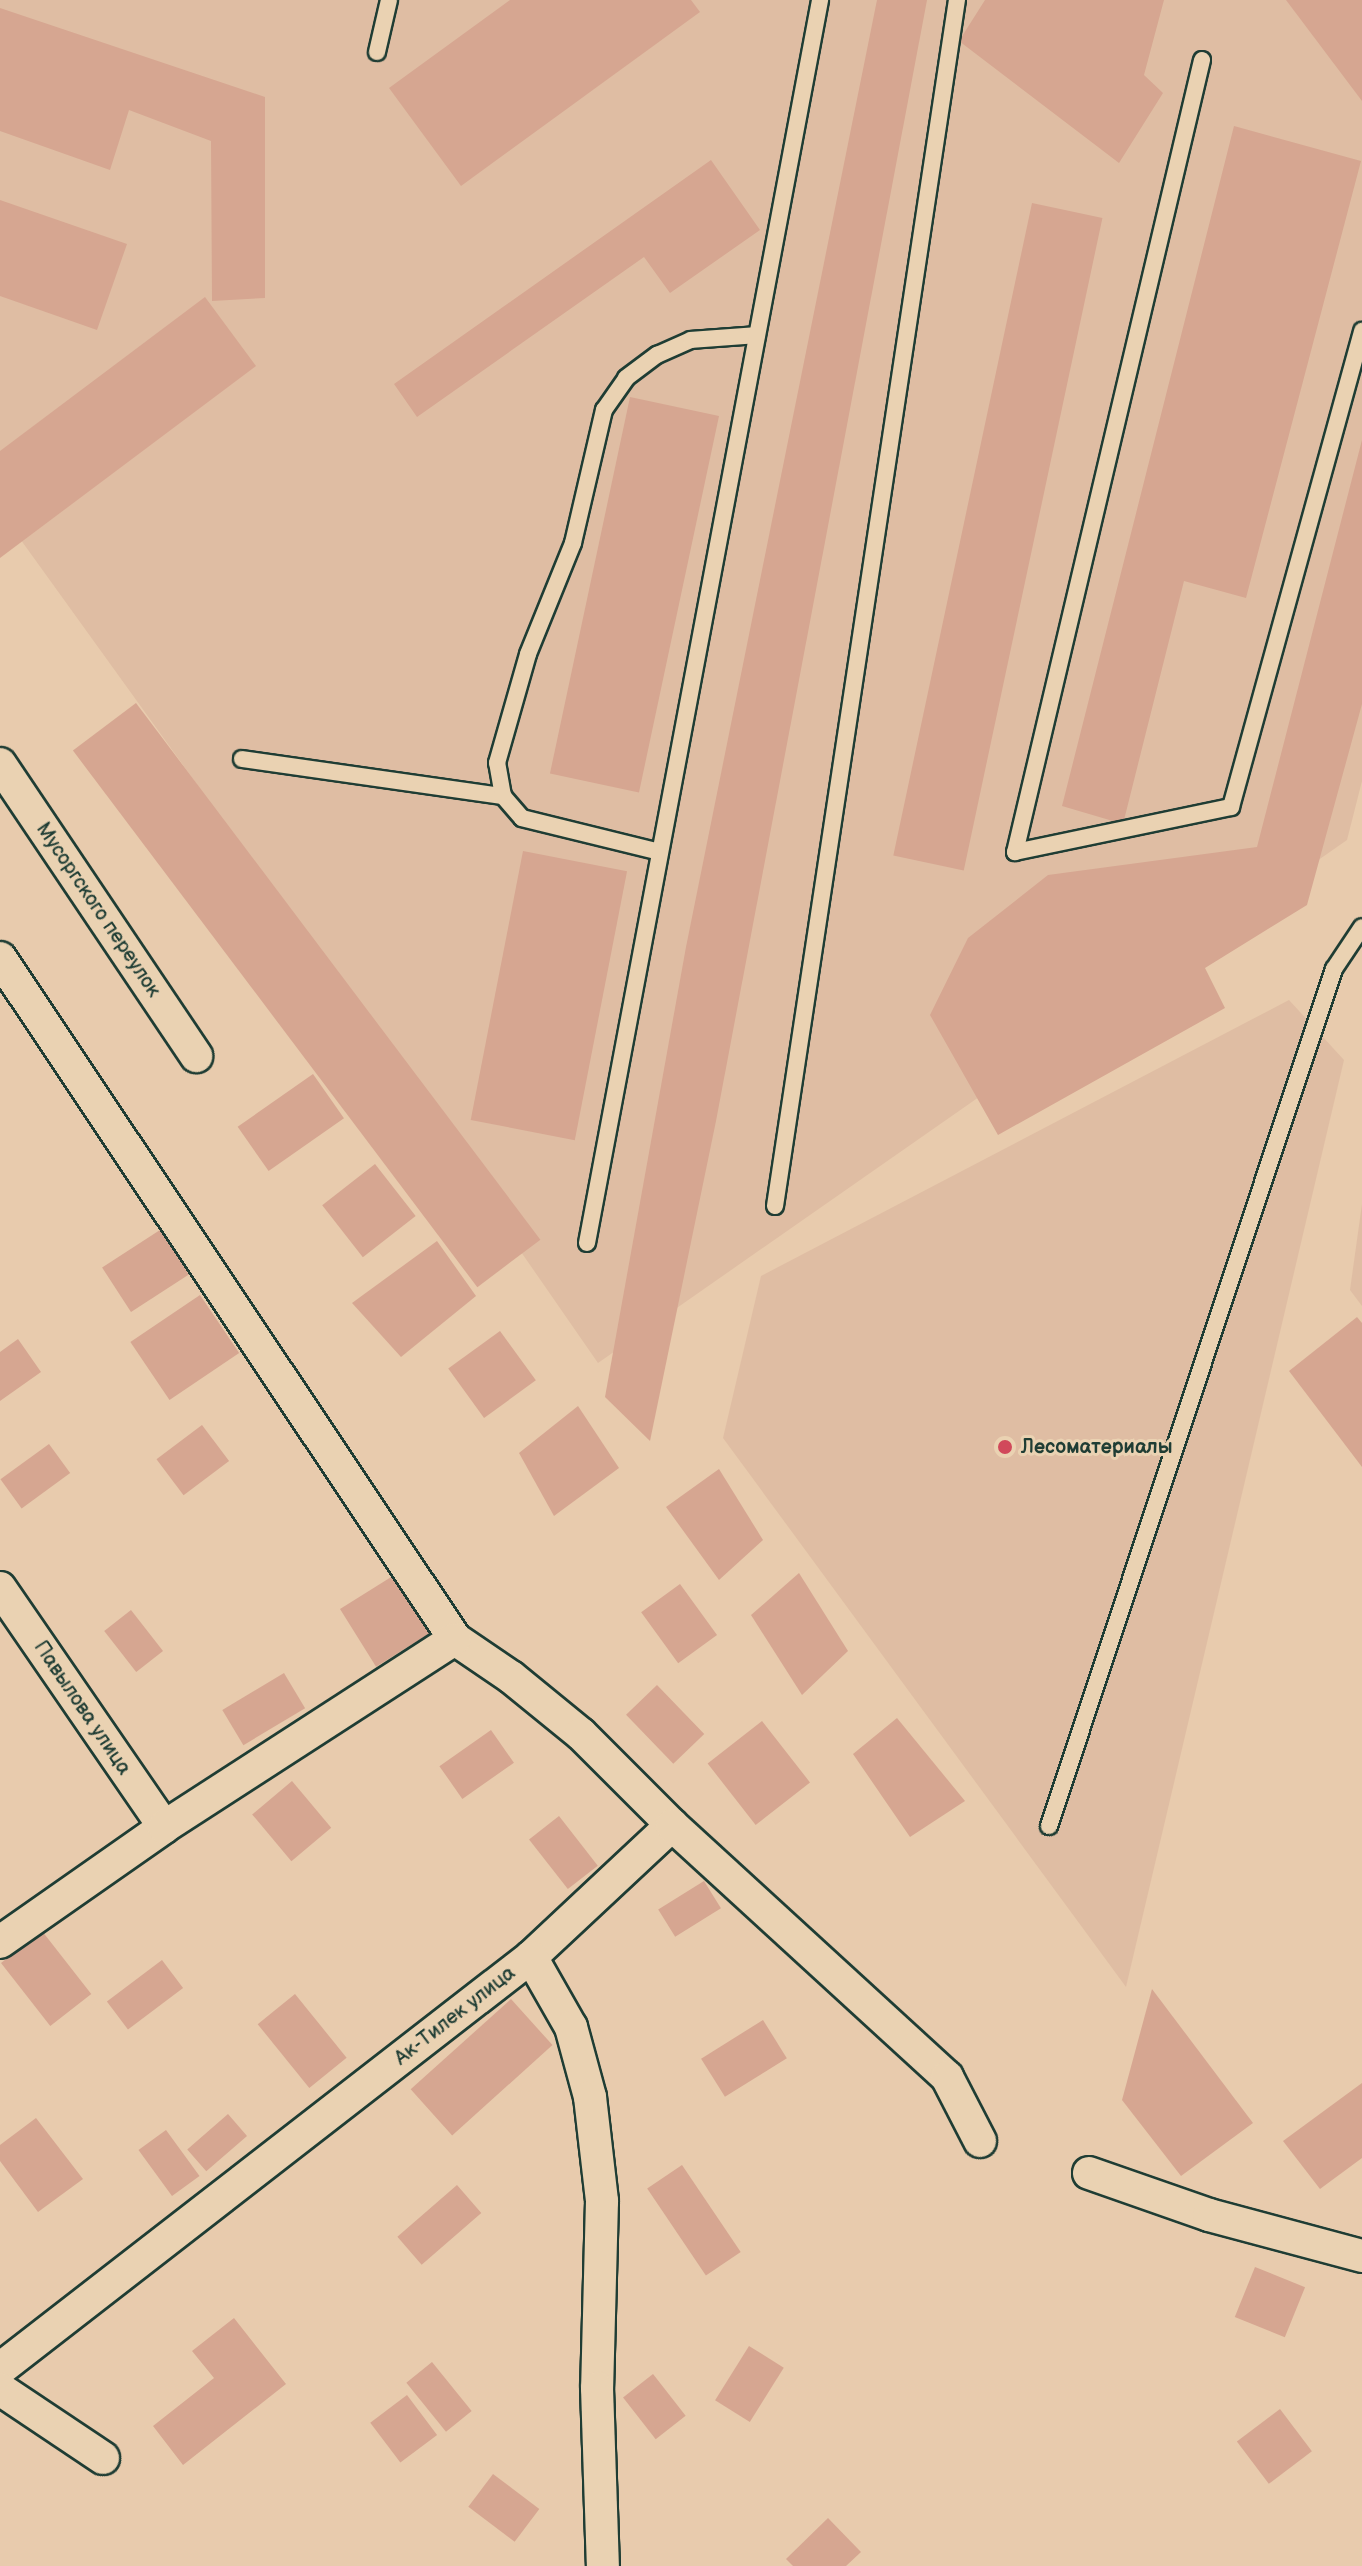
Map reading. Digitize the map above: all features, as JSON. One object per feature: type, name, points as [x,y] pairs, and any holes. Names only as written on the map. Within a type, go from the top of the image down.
[{"type":"street","name":"Мусоргского переулок","points":[[0,764],[196,1056]]},
{"type":"street","points":[[0,958],[455,1639],[511,1677],[581,1734],[672,1825],[947,2077],[980,2141]]},
{"type":"street","name":"Павылова улица","points":[[0,1588],[164,1827]]},
{"type":"street","points":[[0,1942],[164,1827],[455,1639]]},
{"type":"street","points":[[531,1957],[672,1825]]},
{"type":"street","name":"Ак-Тилек улица","points":[[0,2369],[531,1957],[571,2027],[590,2097],[602,2201],[597,2388],[603,2566]]},
{"type":"street","points":[[1089,2173],[1209,2215],[1362,2256]]},
{"type":"street","points":[[0,2389],[103,2458]]},
{"type":"lane","points":[[377,52],[389,0]]},
{"type":"lane","points":[[587,1243],[820,0]]},
{"type":"lane","points":[[775,1206],[957,0]]},
{"type":"lane","points":[[1202,60],[1015,852],[1231,807],[1362,331]]},
{"type":"lane","points":[[660,852],[522,818],[503,796],[497,763],[528,654],[573,543],[604,410],[626,378],[657,355],[691,340],[757,335]]},
{"type":"lane","points":[[242,759],[503,796]]},
{"type":"lane","points":[[1049,1826],[1334,969],[1362,927]]},
{"type":"shaded area","points":[[0,0],[1310,0],[1362,72],[1362,781],[1347,840],[598,1363],[196,783],[0,511]]},
{"type":"shaded area","points":[[1289,1000],[1344,1060],[1126,1987],[723,1438],[761,1276]]},
{"type":"shaded area","points":[[1362,1204],[1362,1306],[1350,1290]]},
{"type":"building","points":[[510,0],[691,0],[700,12],[461,186],[389,88]]},
{"type":"building","points":[[877,0],[927,0],[716,1121],[650,1441],[605,1397],[686,947]]},
{"type":"building","points":[[985,0],[1164,0],[1144,75],[1163,93],[1119,163],[959,41]]},
{"type":"building","points":[[1286,0],[1362,0],[1362,101]]},
{"type":"building","points":[[0,8],[265,97],[265,298],[212,301],[211,141],[129,110],[110,170],[0,131]]},
{"type":"building","points":[[1234,126],[1361,161],[1246,598],[1184,581],[1123,824],[1062,806]]},
{"type":"building","points":[[711,160],[760,230],[670,293],[644,257],[417,417],[394,384]]},
{"type":"building","points":[[0,200],[127,244],[97,330],[0,296]]},
{"type":"building","points":[[1032,203],[1102,218],[964,870],[893,855]]},
{"type":"building","points":[[205,297],[256,366],[0,558],[0,451]]},
{"type":"building","points":[[630,397],[719,416],[639,793],[550,774]]},
{"type":"building","points":[[1362,440],[1362,704],[1307,905],[1205,968],[1225,1008],[998,1135],[930,1015],[968,938],[1048,875],[1257,847]]},
{"type":"building","points":[[136,703],[540,1240],[477,1287],[73,751]]},
{"type":"building","points":[[523,851],[627,871],[575,1140],[471,1120]]},
{"type":"building","points":[[313,1074],[344,1118],[269,1171],[238,1127]]},
{"type":"building","points":[[375,1164],[416,1216],[363,1257],[322,1205]]},
{"type":"building","points":[[160,1230],[189,1274],[131,1312],[102,1268]]},
{"type":"building","points":[[437,1241],[476,1296],[401,1357],[352,1303]]},
{"type":"building","points":[[200,1295],[239,1353],[170,1400],[130,1342]]},
{"type":"building","points":[[1357,1317],[1362,1323],[1362,1467],[1289,1371]]},
{"type":"building","points":[[500,1331],[536,1380],[484,1418],[448,1369]]},
{"type":"building","points":[[18,1339],[41,1372],[0,1401],[0,1352]]},
{"type":"building","points":[[578,1406],[619,1468],[554,1516],[519,1453]]},
{"type":"building","points":[[202,1425],[229,1461],[184,1495],[156,1459]]},
{"type":"building","points":[[49,1444],[70,1473],[22,1508],[0,1479]]},
{"type":"building","points":[[719,1469],[763,1540],[719,1580],[666,1507]]},
{"type":"building","points":[[799,1573],[848,1651],[802,1695],[751,1615]]},
{"type":"building","points":[[396,1574],[432,1632],[376,1667],[340,1609]]},
{"type":"building","points":[[680,1584],[717,1635],[678,1663],[641,1612]]},
{"type":"building","points":[[131,1610],[163,1651],[136,1672],[104,1631]]},
{"type":"building","points":[[284,1673],[305,1708],[243,1745],[222,1710]]},
{"type":"building","points":[[657,1685],[704,1734],[673,1764],[626,1715]]},
{"type":"building","points":[[897,1718],[965,1801],[910,1837],[853,1754]]},
{"type":"building","points":[[762,1721],[810,1782],[756,1825],[708,1763]]},
{"type":"building","points":[[491,1730],[514,1763],[462,1799],[439,1766]]},
{"type":"building","points":[[292,1781],[331,1828],[291,1861],[252,1814]]},
{"type":"building","points":[[559,1816],[598,1866],[568,1889],[529,1839]]},
{"type":"building","points":[[704,1881],[721,1908],[675,1937],[658,1910]]},
{"type":"building","points":[[42,1931],[91,1994],[50,2026],[1,1963]]},
{"type":"building","points":[[162,1960],[183,1988],[128,2029],[107,2002]]},
{"type":"building","points":[[1152,1989],[1253,2123],[1181,2176],[1122,2100]]},
{"type":"building","points":[[295,1994],[347,2058],[309,2088],[258,2024]]},
{"type":"building","points":[[511,1999],[552,2045],[452,2135],[411,2089]]},
{"type":"building","points":[[763,2020],[787,2058],[725,2097],[701,2059]]},
{"type":"building","points":[[1362,2083],[1362,2158],[1320,2189],[1283,2141]]},
{"type":"building","points":[[228,2114],[247,2136],[206,2171],[187,2149]]},
{"type":"building","points":[[36,2118],[83,2179],[38,2212],[0,2161],[0,2145]]},
{"type":"building","points":[[166,2130],[200,2176],[172,2196],[138,2150]]},
{"type":"building","points":[[682,2165],[741,2252],[706,2276],[647,2188]]},
{"type":"building","points":[[457,2185],[481,2213],[422,2265],[397,2237]]},
{"type":"building","points":[[1255,2267],[1305,2287],[1285,2337],[1235,2317]]},
{"type":"building","points":[[234,2318],[286,2384],[183,2465],[153,2426],[214,2378],[192,2351]]},
{"type":"building","points":[[749,2346],[784,2368],[750,2422],[715,2400]]},
{"type":"building","points":[[432,2362],[472,2411],[446,2432],[406,2383]]},
{"type":"building","points":[[653,2374],[686,2416],[656,2439],[623,2397]]},
{"type":"building","points":[[407,2395],[437,2435],[400,2463],[370,2423]]},
{"type":"building","points":[[1280,2409],[1312,2451],[1269,2484],[1237,2441]]},
{"type":"building","points":[[493,2474],[539,2509],[515,2542],[468,2507]]},
{"type":"building","points":[[828,2518],[861,2552],[846,2566],[793,2566],[786,2559]]},
{"type":"place","name":"Лесоматериалы","points":[[1005,1447]]}]
